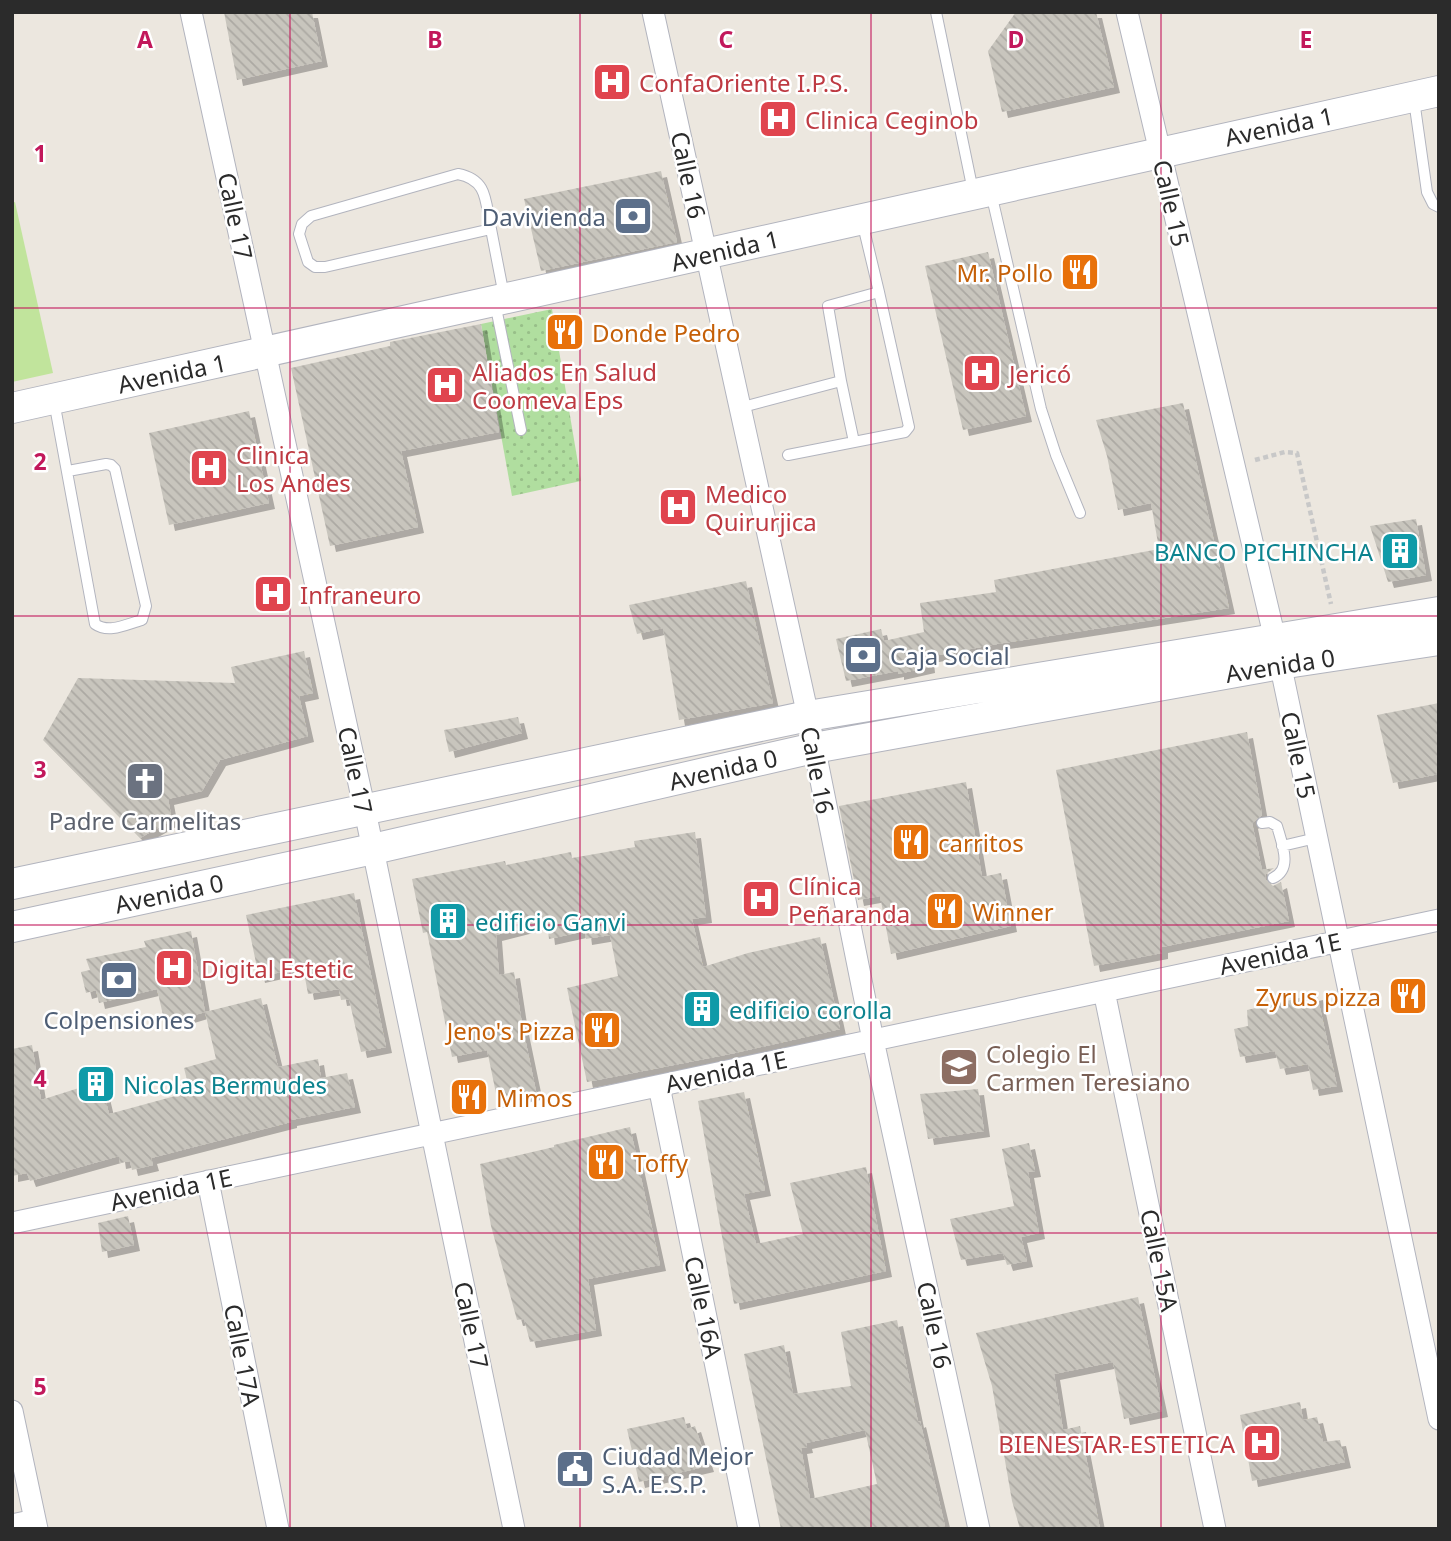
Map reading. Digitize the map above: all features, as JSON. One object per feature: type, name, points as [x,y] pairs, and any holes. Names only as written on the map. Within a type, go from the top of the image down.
[{"type":"street","name":"Calle 17","points":[[191,12],[365,811],[514,1529]]},
{"type":"street","name":"Calle 16","points":[[653,12],[814,748],[873,1040],[979,1529]]},
{"type":"street","name":"Calle 15","points":[[1127,12],[1278,652],[1439,1419]]},
{"type":"street","name":"Avenida 1","points":[[12,408],[266,354],[499,299],[1426,94]]},
{"type":"street","name":"Avenida 0","points":[[12,927],[373,849],[814,748],[1278,652],[1336,629],[1439,612]]},
{"type":"street","name":"Avenida 0","points":[[12,884],[807,716],[1278,652],[1439,640]]},
{"type":"street","name":"Avenida 1E","points":[[12,1223],[1439,919]]},
{"type":"street","name":"Calle 15A","points":[[1104,991],[1215,1529]]},
{"type":"street","name":"Calle 16A","points":[[659,1086],[749,1529]]},
{"type":"street","name":"Calle 17A","points":[[208,1181],[278,1529]]},
{"type":"street","points":[[12,1411],[36,1525],[12,1525]]},
{"type":"lane","points":[[936,12],[1041,409],[1056,455],[1080,513]]},
{"type":"lane","points":[[1426,94],[1427,192],[1433,204],[1439,207]]},
{"type":"lane","points":[[491,229],[325,267],[315,267],[308,262],[299,234],[302,224],[312,216],[458,174],[473,177],[482,188],[491,229],[499,299],[521,430]]},
{"type":"lane","points":[[788,455],[905,432],[909,427],[861,219]]},
{"type":"lane","points":[[854,442],[828,306],[879,292]]},
{"type":"lane","points":[[739,408],[841,381]]},
{"type":"lane","points":[[53,398],[95,624],[102,629],[110,629],[142,620],[146,606],[115,469],[106,464],[68,471]]},
{"type":"lane","points":[[1262,822],[1277,826],[1282,846],[1285,867],[1281,875],[1273,878]]},
{"type":"lane","points":[[1282,846],[1316,838]]},
{"type":"path","points":[[1233,467],[1285,452],[1297,453],[1336,629]]},
{"type":"green space","points":[[15,202],[53,373],[12,382],[12,203]]},
{"type":"green space","points":[[552,309],[581,481],[512,496],[481,324]]},
{"type":"building","points":[[224,12],[312,12],[322,61],[237,80]]},
{"type":"building","points":[[1016,12],[1096,12],[1114,87],[1002,112],[988,51]]},
{"type":"building","points":[[661,171],[677,242],[541,271],[524,199]]},
{"type":"building","name":"Jericó","points":[[988,252],[1026,416],[963,430],[925,266]]},
{"type":"building","points":[[481,324],[499,432],[401,451],[418,527],[330,546],[291,368],[390,346],[390,342]]},
{"type":"building","points":[[1183,403],[1229,608],[928,657],[929,667],[846,681],[836,639],[881,629],[884,641],[924,632],[920,603],[996,592],[994,580],[1159,549],[1151,503],[1118,510],[1107,456],[1096,420]]},
{"type":"building","name":"Clinica Los Andes","points":[[249,411],[269,503],[169,525],[149,433]]},
{"type":"building","name":"BANCO PICHINCHA","points":[[1416,519],[1426,575],[1388,582],[1370,526]]},
{"type":"building","points":[[746,581],[773,703],[679,720],[663,628],[637,634],[629,605]]},
{"type":"building","name":"Padre Carmelitas","points":[[304,651],[313,693],[299,696],[308,736],[220,760],[202,791],[168,799],[172,820],[140,838],[43,740],[78,678],[235,683],[231,667]]},
{"type":"building","points":[[1439,703],[1439,774],[1393,783],[1377,715]]},
{"type":"building","points":[[518,717],[522,733],[449,752],[444,730]]},
{"type":"building","points":[[1247,732],[1262,815],[1252,823],[1262,870],[1274,868],[1266,874],[1265,879],[1273,886],[1281,882],[1289,921],[1162,947],[1162,953],[1094,966],[1056,770]]},
{"type":"building","name":"carritos","points":[[966,782],[982,877],[1001,873],[1011,926],[891,954],[880,896],[858,900],[839,806]]},
{"type":"building","points":[[695,832],[706,917],[692,919],[703,967],[748,953],[820,937],[840,1029],[587,1082],[567,988],[618,976],[610,935],[586,939],[585,931],[549,939],[547,922],[496,935],[499,975],[514,972],[537,1096],[498,1103],[487,1050],[452,1057],[427,932],[423,933],[412,879],[505,861],[506,865],[571,852],[572,858],[635,847],[634,841]]},
{"type":"building","points":[[354,893],[386,1047],[361,1052],[349,999],[341,1000],[339,989],[308,994],[303,967],[259,977],[246,915]]},
{"type":"building","points":[[191,931],[205,1012],[165,1024],[157,989],[99,1003],[96,990],[86,993],[81,972],[90,970],[86,959],[146,947],[144,941]]},
{"type":"building","points":[[1317,994],[1337,1086],[1313,1090],[1308,1064],[1280,1069],[1275,1051],[1240,1057],[1234,1029],[1248,1026],[1247,1010]]},
{"type":"building","points":[[261,998],[278,1067],[318,1059],[321,1078],[347,1073],[355,1107],[291,1120],[151,1158],[153,1165],[132,1170],[130,1161],[120,1163],[119,1156],[30,1181],[27,1173],[12,1176],[12,1049],[32,1045],[41,1100],[101,1081],[109,1114],[190,1092],[184,1068],[216,1059],[205,1012]]},
{"type":"building","points":[[978,1089],[984,1131],[928,1139],[920,1094]]},
{"type":"building","points":[[744,1092],[765,1190],[744,1194],[756,1244],[803,1234],[790,1183],[866,1167],[886,1271],[734,1304],[698,1101]]},
{"type":"building","points":[[630,1127],[660,1265],[588,1279],[596,1330],[530,1342],[524,1319],[517,1320],[491,1226],[480,1164]]},
{"type":"building","points":[[1029,1143],[1035,1171],[1028,1172],[1039,1233],[1021,1237],[1027,1261],[1007,1265],[1003,1253],[961,1260],[950,1219],[1014,1206],[1002,1149]]},
{"type":"building","points":[[128,1216],[134,1245],[102,1252],[98,1223]]},
{"type":"building","points":[[1138,1297],[1162,1411],[1124,1419],[1113,1362],[1054,1374],[1063,1430],[1080,1426],[1100,1529],[1020,1529],[1012,1501],[992,1386],[976,1333]]},
{"type":"building","points":[[897,1320],[918,1422],[920,1421],[945,1526],[927,1529],[781,1529],[744,1354],[784,1345],[793,1394],[851,1386],[841,1332]],"holes":[[[865,1430],[877,1484],[810,1499],[801,1448],[807,1447],[806,1443]]]},
{"type":"building","points":[[1300,1402],[1303,1420],[1317,1417],[1323,1442],[1340,1440],[1345,1462],[1252,1481],[1240,1415]]},
{"type":"building","points":[[684,1417],[687,1429],[695,1426],[708,1466],[639,1482],[627,1429]]},
{"type":"place","name":"ConfaOriente I.P.S.","points":[[612,82]]},
{"type":"place","name":"Clinica Ceginob","points":[[778,119]]},
{"type":"place","name":"Davivienda","points":[[633,216]]},
{"type":"place","name":"Mr. Pollo","points":[[1080,272]]},
{"type":"place","name":"Donde Pedro","points":[[565,332]]},
{"type":"place","name":"Jericó","points":[[982,373]]},
{"type":"place","name":"Aliados En Salud Coomeva Eps","points":[[445,385]]},
{"type":"place","name":"Clinica Los Andes","points":[[209,468]]},
{"type":"place","name":"Medico Quirurjica","points":[[678,507]]},
{"type":"place","name":"BANCO PICHINCHA","points":[[1400,551]]},
{"type":"place","name":"Infraneuro","points":[[273,594]]},
{"type":"place","name":"Caja Social","points":[[863,655]]},
{"type":"place","name":"Padre Carmelitas","points":[[145,781]]},
{"type":"place","name":"carritos","points":[[911,842]]},
{"type":"place","name":"Clínica Peñaranda","points":[[761,899]]},
{"type":"place","name":"Winner","points":[[945,911]]},
{"type":"place","name":"edificio Ganvi","points":[[448,921]]},
{"type":"place","name":"Digital Estetic","points":[[174,968]]},
{"type":"place","name":"Colpensiones","points":[[119,980]]},
{"type":"place","name":"Zyrus pizza","points":[[1408,996]]},
{"type":"place","name":"edificio corolla","points":[[702,1009]]},
{"type":"place","name":"Jeno's Pizza","points":[[602,1030]]},
{"type":"place","name":"Colegio El Carmen Teresiano","points":[[959,1067]]},
{"type":"place","name":"Nicolas Bermudes","points":[[96,1084]]},
{"type":"place","name":"Mimos","points":[[469,1097]]},
{"type":"place","name":"Toffy","points":[[606,1162]]},
{"type":"place","name":"BIENESTAR-ESTETICA","points":[[1262,1443]]},
{"type":"place","name":"Ciudad Mejor S.A. E.S.P.","points":[[575,1469]]}]
